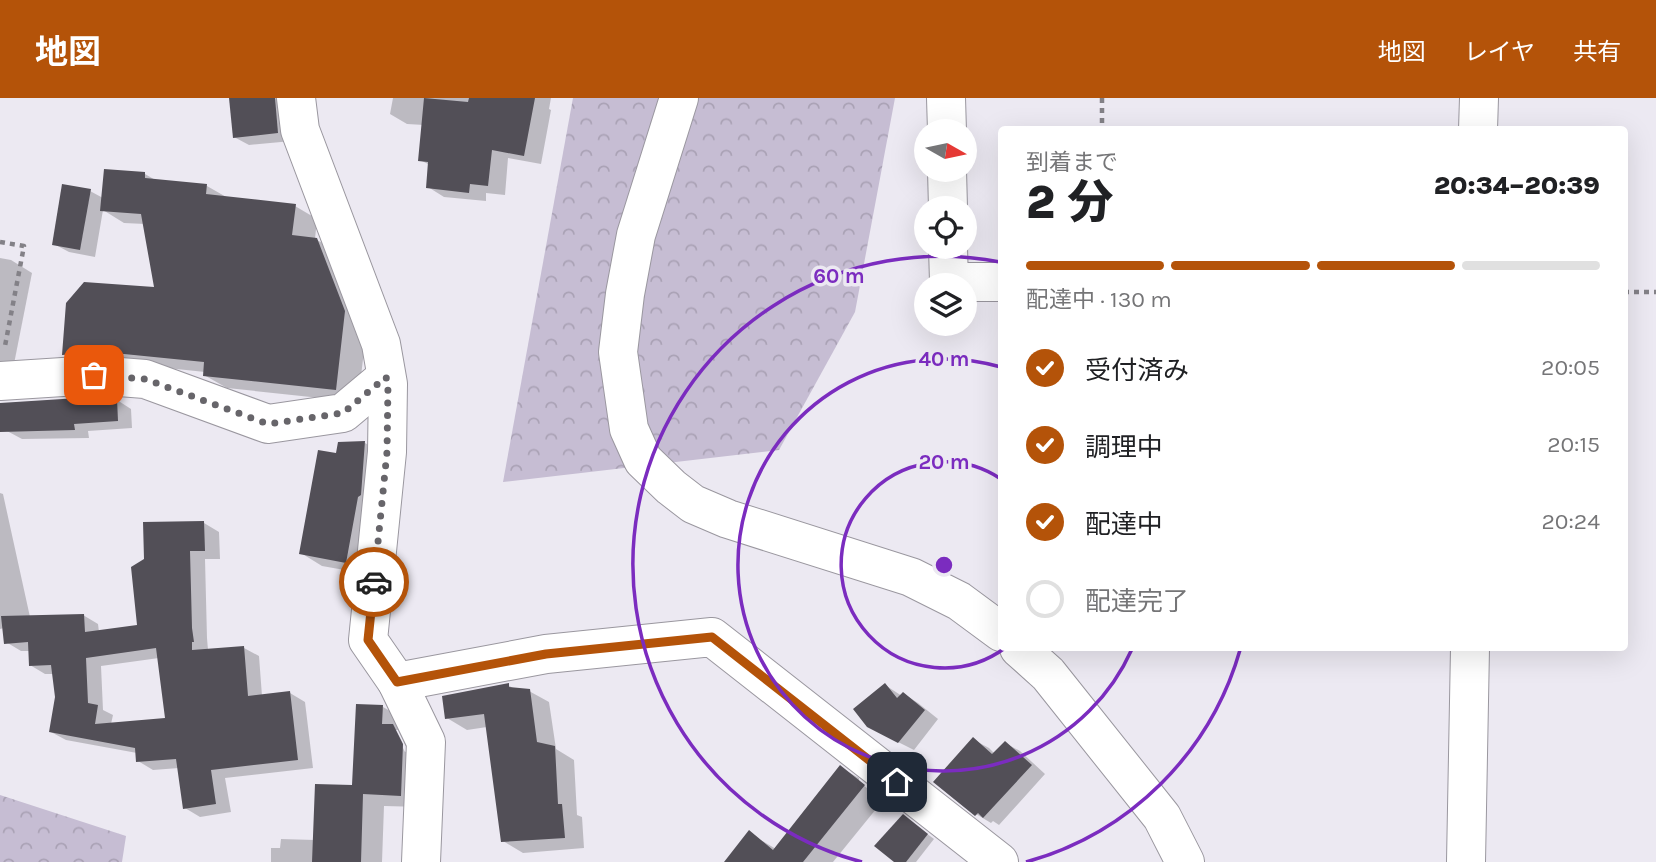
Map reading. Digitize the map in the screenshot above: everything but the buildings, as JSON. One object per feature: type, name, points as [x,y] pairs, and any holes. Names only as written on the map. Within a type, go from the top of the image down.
[{"type":"street","points":[[296,98],[300,130],[381,344],[388,384],[387,452],[368,640],[397,682],[426,742],[421,862]]},
{"type":"street","points":[[679,98],[636,235],[618,352],[629,429],[643,460],[693,504],[728,519],[911,577],[959,601],[998,630]]},
{"type":"street","points":[[946,98],[947,119]]},
{"type":"street","points":[[1478,126],[1479,98]]},
{"type":"street","points":[[948,259],[949,282],[998,282]]},
{"type":"street","points":[[2,365],[145,379],[268,424],[343,413],[386,377]]},
{"type":"street","points":[[397,682],[546,654],[712,637],[999,862]]},
{"type":"street","points":[[1022,651],[1048,674],[1162,817],[1185,862]]},
{"type":"street","points":[[1466,862],[1470,651]]},
{"type":"path","points":[[1102,98],[1102,126]]},
{"type":"path","points":[[0,242],[23,246],[2,365]]},
{"type":"path","points":[[1628,292],[1656,292]]},
{"type":"green space","points":[[573,98],[895,98],[855,312],[779,450],[503,482]]},
{"type":"green space","points":[[0,795],[126,836],[122,862],[0,862]]},
{"type":"way so far","points":[[94,375],[145,379],[268,424],[343,413],[386,377],[387,452],[374,582]]},
{"type":"route","points":[[374,582],[368,640],[397,682],[546,654],[712,637],[897,782]]}]
